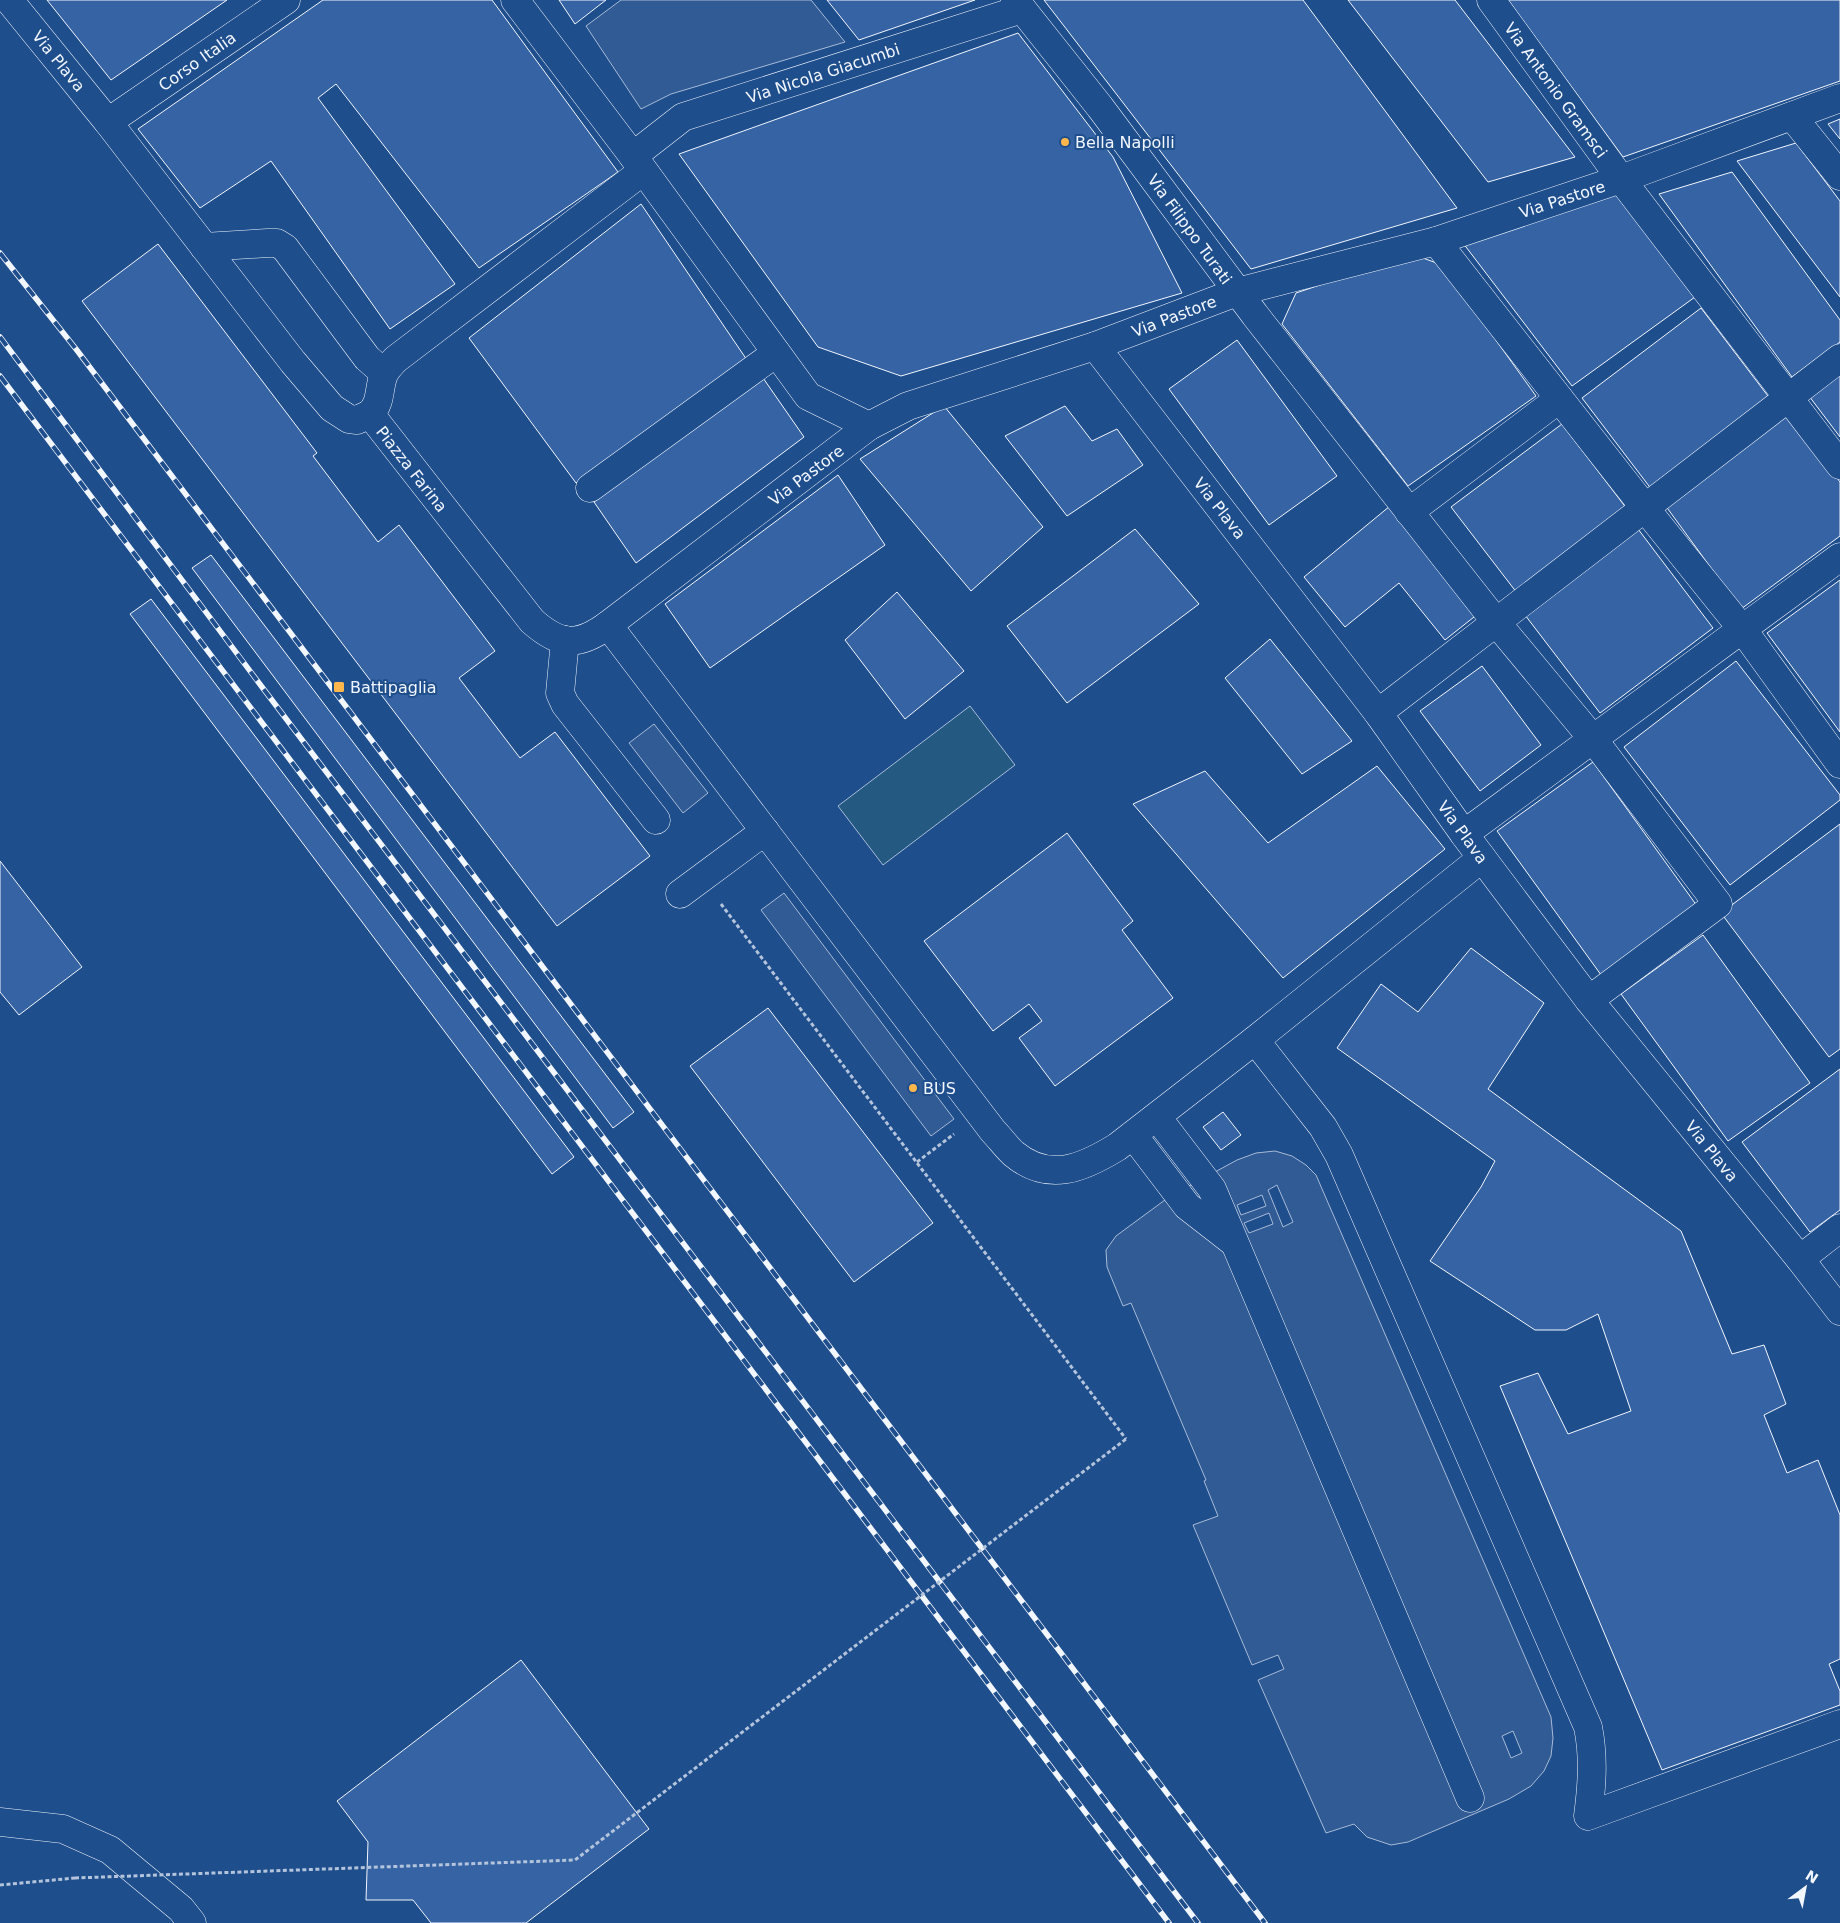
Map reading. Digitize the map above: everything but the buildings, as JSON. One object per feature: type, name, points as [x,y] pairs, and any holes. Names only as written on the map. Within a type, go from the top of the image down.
[{"type":"street","name":"Via Plava","points":[[9,0],[108,122]]},
{"type":"street","name":"Corso Italia","points":[[108,122],[286,0]]},
{"type":"street","points":[[515,0],[638,163],[808,396],[869,426]]},
{"type":"street","name":"Via Antonio Gramsci","points":[[1491,0],[1621,179],[1790,397],[1840,465]]},
{"type":"street","name":"Via Nicola Giacumbi","points":[[384,373],[396,358],[638,163],[683,117],[1019,5]]},
{"type":"street","name":"Via Filippo Turati","points":[[1019,5],[1100,107],[1237,292],[1496,622],[1593,739],[1718,904],[1589,1000]]},
{"type":"street","name":"Via Pastore","points":[[565,640],[585,640],[608,625],[869,426],[908,406],[1095,346],[1237,292],[1436,241],[1621,179],[1840,98]]},
{"type":"street","points":[[1792,116],[1840,176]]},
{"type":"street","name":"Piazza Farina","points":[[108,122],[332,408],[349,419],[357,420],[370,414],[532,621],[544,631],[565,640]]},
{"type":"street","points":[[1436,241],[1743,630],[1840,764]]},
{"type":"street","points":[[204,247],[277,243],[285,248],[367,358],[384,373],[379,401],[376,408],[370,414]]},
{"type":"street","name":"Via Plava","points":[[1095,346],[1378,713],[1464,834],[1589,1000],[1800,1259],[1840,1311]]},
{"type":"street","points":[[590,488],[776,352]]},
{"type":"street","points":[[1378,713],[1840,358]]},
{"type":"street","points":[[1409,512],[1559,399]]},
{"type":"street","points":[[1464,834],[1840,557]]},
{"type":"street","points":[[608,625],[980,1114],[1014,1153],[1038,1167],[1055,1171],[1066,1170],[1097,1159],[1133,1135],[1256,1040],[1482,858]]},
{"type":"street","points":[[565,640],[560,693],[565,704],[656,820]]},
{"type":"street","points":[[680,894],[765,830]]},
{"type":"street","points":[[1256,1040],[1322,1127],[1339,1154],[1588,1727],[1593,1749],[1588,1816],[1840,1724]]},
{"type":"street","points":[[1157,1117],[1212,1189],[1470,1798]]},
{"type":"street","points":[[1133,1135],[1187,1206],[1233,1241]]},
{"type":"street","points":[[1800,1259],[1840,1228]]},
{"type":"street","points":[[0,1822],[63,1829],[110,1850],[181,1909],[192,1923]]},
{"type":"path","points":[[0,1885],[75,1878],[575,1860],[1126,1439],[716,898]]},
{"type":"path","points":[[917,1162],[955,1134]]},
{"type":"shaded area","points":[[621,0],[811,0],[845,42],[671,94],[641,109],[586,26]]},
{"type":"shaded area","points":[[970,706],[1015,765],[883,865],[838,806]]},
{"type":"shaded area","points":[[654,724],[708,793],[683,813],[629,743]]},
{"type":"shaded area","points":[[784,893],[954,1119],[931,1136],[761,910]]},
{"type":"shaded area","points":[[1275,1151],[1292,1156],[1306,1165],[1316,1175],[1551,1717],[1553,1738],[1551,1756],[1544,1771],[1531,1786],[1509,1799],[1408,1842],[1391,1845],[1367,1837],[1354,1824],[1326,1833],[1258,1680],[1284,1669],[1278,1655],[1252,1665],[1193,1525],[1218,1516],[1204,1481],[1206,1480],[1131,1303],[1123,1306],[1107,1267],[1106,1250],[1116,1236],[1169,1197],[1237,1160],[1256,1153]],"holes":[[[1277,1185],[1293,1222],[1283,1227],[1268,1190]],[[1262,1195],[1266,1206],[1241,1215],[1237,1205]],[[1269,1213],[1273,1224],[1249,1233],[1244,1223]],[[1513,1731],[1522,1753],[1511,1758],[1502,1736]]]},
{"type":"railway","points":[[0,253],[76,349],[1265,1923]]},
{"type":"railway","points":[[0,337],[262,687],[1198,1923]]},
{"type":"railway","points":[[0,376],[1169,1923]]},
{"type":"place","name":"Bella Napolli","points":[[1065,142]]},
{"type":"place","name":"Battipaglia","points":[[339,687]]},
{"type":"place","name":"BUS","points":[[913,1088]]}]
